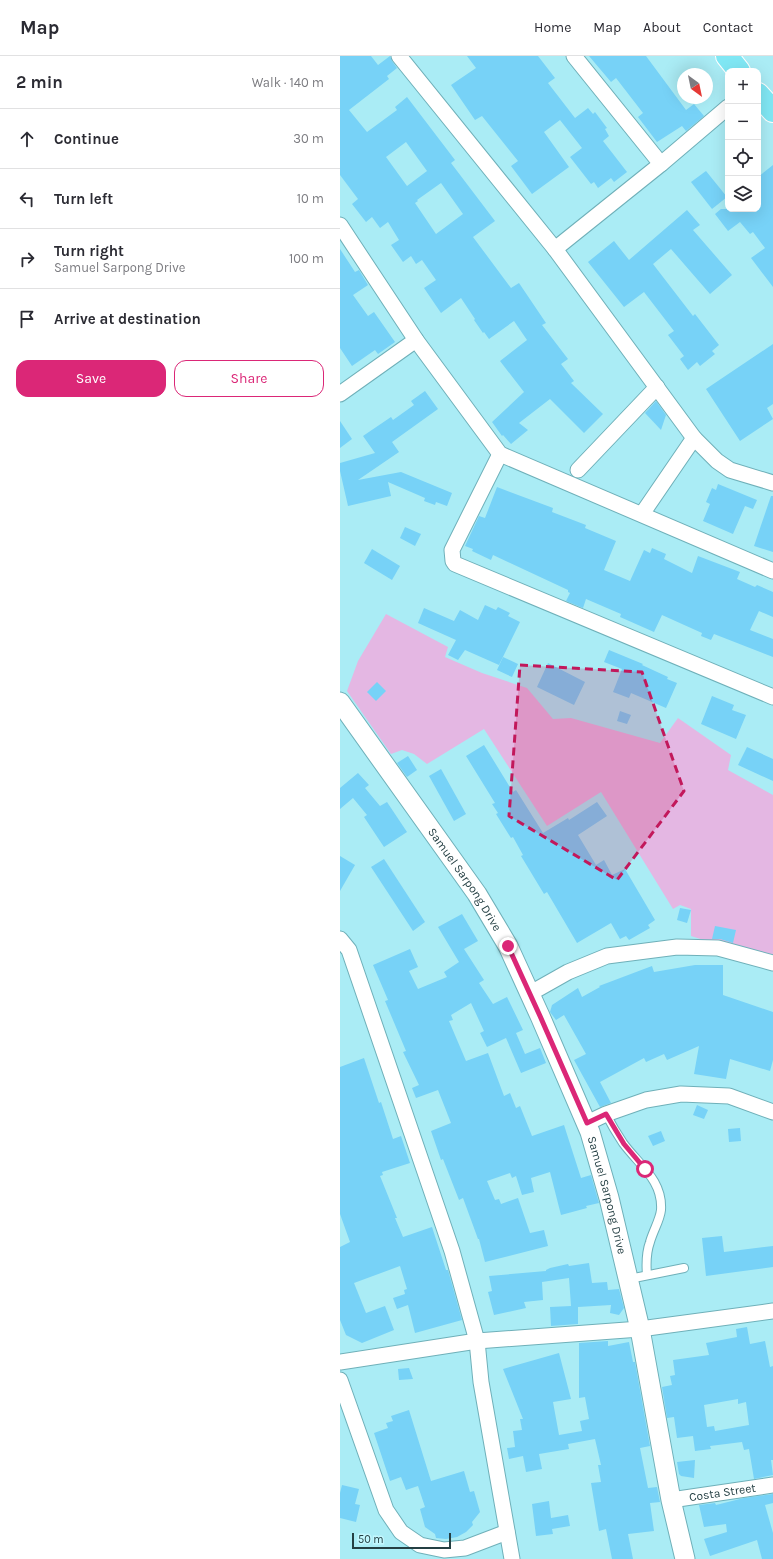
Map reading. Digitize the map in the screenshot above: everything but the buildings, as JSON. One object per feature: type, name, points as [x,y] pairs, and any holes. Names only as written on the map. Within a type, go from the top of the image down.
[{"type":"highway","points":[[727,56],[737,68]]},
{"type":"highway","points":[[761,97],[773,111]]},
{"type":"street","points":[[399,56],[555,249],[694,438],[717,461],[730,470],[773,483]]},
{"type":"street","points":[[574,56],[661,164]]},
{"type":"street","points":[[555,249],[661,164],[725,110]]},
{"type":"street","points":[[340,225],[416,340],[500,454],[773,571]]},
{"type":"street","points":[[340,394],[416,340]]},
{"type":"street","points":[[578,470],[657,387]]},
{"type":"street","points":[[642,514],[694,438]]},
{"type":"street","points":[[500,454],[452,550],[453,561],[455,564],[773,697]]},
{"type":"street","name":"Samuel Sarpong Drive","points":[[340,702],[477,894],[508,946],[587,1123],[609,1198],[638,1277],[640,1329],[671,1500],[685,1559]]},
{"type":"street","points":[[340,939],[349,950],[452,1251],[477,1341],[481,1382],[512,1559]]},
{"type":"street","points":[[529,994],[568,972],[607,956],[677,947],[718,948],[773,963]]},
{"type":"street","points":[[587,1123],[606,1114],[646,1100],[681,1094],[729,1096],[773,1112]]},
{"type":"street","points":[[340,1362],[477,1341],[640,1329],[773,1311]]},
{"type":"street","points":[[340,1380],[386,1510],[402,1532],[420,1545],[444,1550],[465,1548],[507,1532]]},
{"type":"street","name":"Costa Street","points":[[671,1500],[773,1485]]},
{"type":"lane","points":[[606,1114],[624,1144],[660,1190],[661,1212],[638,1277]]},
{"type":"lane","points":[[638,1277],[684,1268]]},
{"type":"highlighted area","points":[[520,665],[642,672],[684,791],[617,880],[509,816]]},
{"type":"shaded area","points":[[386,614],[448,647],[445,657],[482,673],[527,688],[553,719],[571,718],[660,743],[678,718],[731,755],[728,770],[773,795],[773,962],[691,936],[691,909],[680,905],[673,909],[601,792],[547,826],[484,729],[427,764],[414,754],[402,750],[391,754],[347,691],[358,661]]},
{"type":"route","points":[[508,946],[587,1123],[606,1114],[624,1144],[645,1169]]}]
